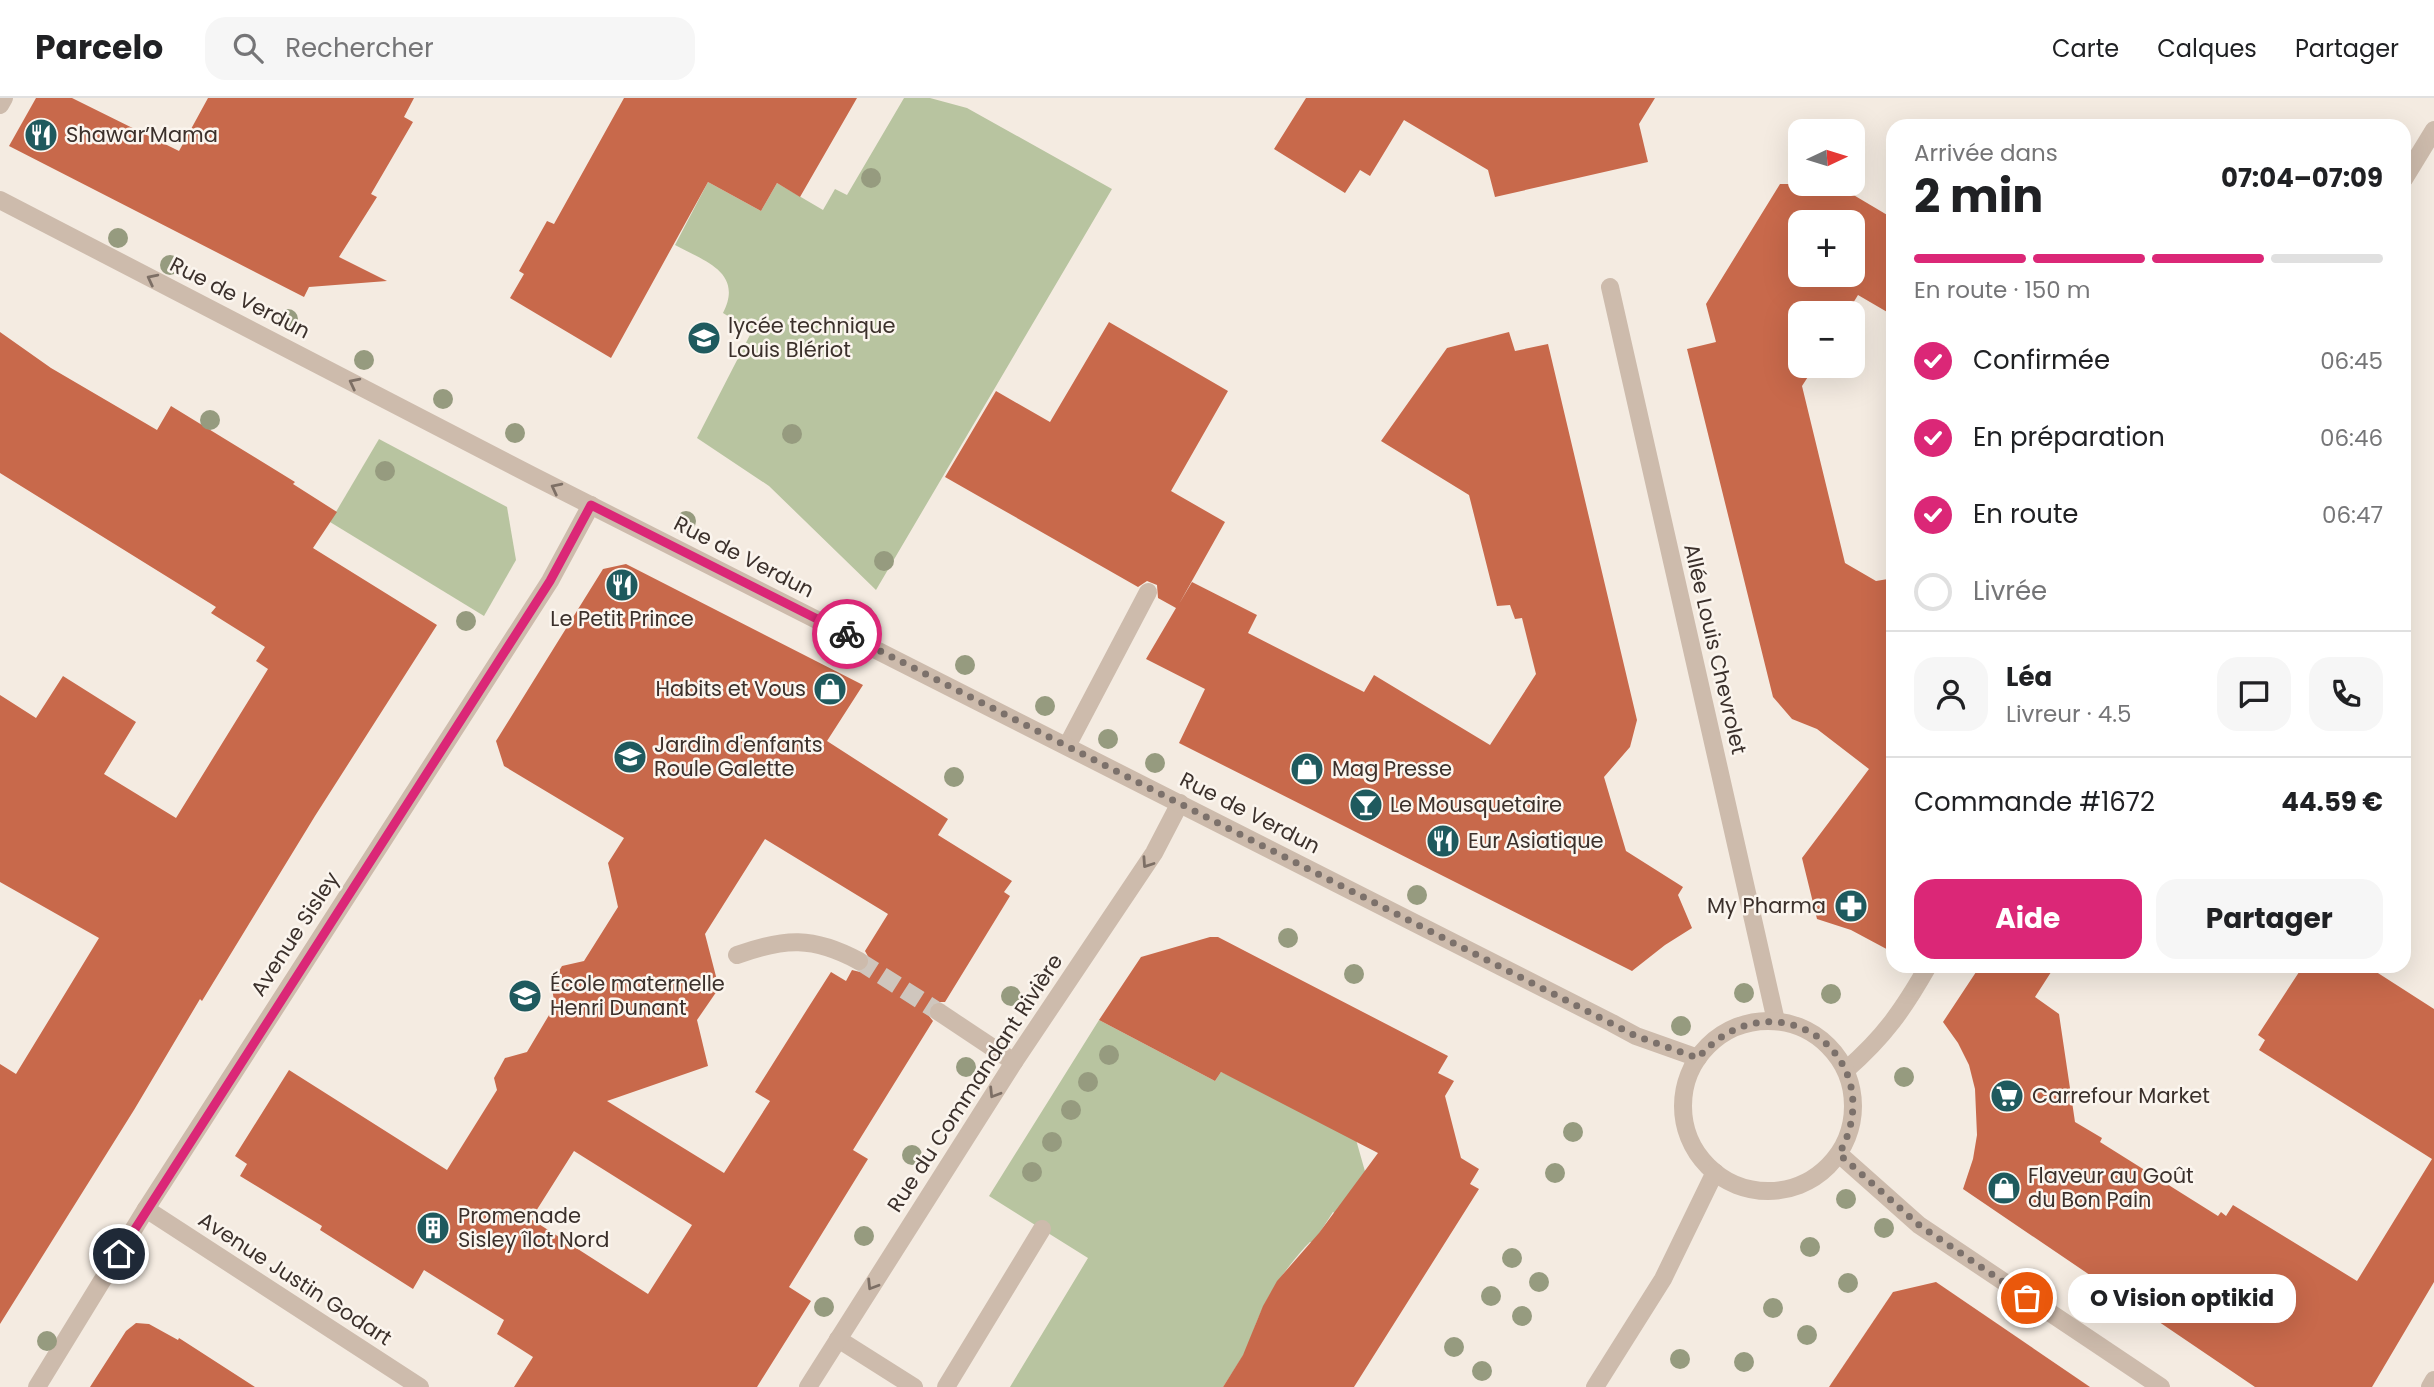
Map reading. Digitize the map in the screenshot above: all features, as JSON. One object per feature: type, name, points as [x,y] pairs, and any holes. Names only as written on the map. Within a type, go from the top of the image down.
[{"type":"street","points":[[0,105],[4,98]]},
{"type":"street","points":[[2411,172],[2426,159],[2434,130]]},
{"type":"street","name":"Rue de Verdun","points":[[0,200],[591,505],[1636,1036],[1698,1058]]},
{"type":"street","name":"Allée Louis Chevrolet","points":[[1610,287],[1776,1021]]},
{"type":"street","name":"Avenue Sisley","points":[[37,1387],[146,1209],[550,581],[591,505]]},
{"type":"street","points":[[1067,746],[1148,592]]},
{"type":"street","name":"Rue du Commandant Rivière","points":[[808,1387],[1013,1062],[1154,853],[1180,803]]},
{"type":"street","points":[[737,955],[772,943],[811,941],[834,947],[859,961]]},
{"type":"street","points":[[1846,1070],[1877,1043],[1910,998],[1924,973]]},
{"type":"street","points":[[939,1012],[1013,1062]]},
{"type":"street","points":[[1759,1021],[1776,1021],[1794,1025],[1824,1042],[1846,1070],[1853,1098],[1853,1113],[1846,1141],[1839,1154],[1811,1180],[1787,1189],[1749,1189],[1725,1180],[1693,1147],[1685,1121],[1685,1088],[1698,1058],[1710,1044],[1732,1029],[1759,1021]]},
{"type":"street","points":[[1839,1154],[1919,1225],[2161,1387]]},
{"type":"street","points":[[1595,1387],[1663,1279],[1715,1172]]},
{"type":"street","name":"Avenue Justin Godart","points":[[146,1209],[420,1387]]},
{"type":"street","points":[[946,1387],[1042,1229]]},
{"type":"street","points":[[838,1339],[914,1387]]},
{"type":"street","points":[[2430,1387],[2434,1380]]},
{"type":"green space","points":[[904,98],[930,98],[967,108],[1112,189],[876,590],[769,486],[697,438],[752,331],[723,313],[728,299],[728,287],[718,270],[675,245],[708,182],[761,211],[777,183],[823,210],[835,189],[847,195]]},
{"type":"green space","points":[[379,439],[507,507],[516,560],[484,616],[330,522]]},
{"type":"green space","points":[[1099,1020],[1215,1081],[1221,1072],[1353,1129],[1368,1182],[1344,1220],[1333,1212],[1313,1243],[1310,1242],[1288,1267],[1267,1299],[1252,1335],[1255,1337],[1223,1387],[1010,1387],[1088,1258],[989,1196]]},
{"type":"building","points":[[36,98],[72,98],[179,151],[208,98],[414,98],[404,117],[413,122],[371,194],[377,197],[339,257],[387,281],[309,287],[304,297],[9,146]]},
{"type":"building","points":[[624,98],[857,98],[800,197],[777,183],[761,211],[708,182],[611,358],[510,298],[524,274],[519,271],[547,221],[554,224]]},
{"type":"building","points":[[1306,98],[1655,98],[1639,124],[1648,162],[1495,197],[1488,170],[1404,120],[1370,176],[1360,170],[1345,193],[1274,149]]},
{"type":"building","points":[[1780,184],[1788,184],[1788,196],[1855,196],[1886,214],[1886,311],[1858,295],[1854,301],[1788,301],[1788,378],[1807,378],[1802,386],[1845,563],[1876,581],[1886,579],[1886,949],[1851,930],[1817,919],[1802,858],[1869,769],[1817,729],[1792,719],[1773,697],[1687,349],[1716,342],[1706,304]]},
{"type":"building","points":[[1109,322],[1228,391],[1171,491],[1225,522],[1179,604],[1192,582],[1257,615],[1248,633],[1364,692],[1374,675],[1490,745],[1536,674],[1522,618],[1515,619],[1510,605],[1497,606],[1469,495],[1381,441],[1447,348],[1509,332],[1515,351],[1548,344],[1637,720],[1630,747],[1604,777],[1626,851],[1683,887],[1678,895],[1692,928],[1632,971],[1179,743],[1205,689],[1146,659],[1176,608],[1158,598],[1157,585],[1147,581],[1138,587],[945,477],[996,391],[1050,422]]},
{"type":"building","points":[[0,332],[51,368],[157,430],[171,406],[295,482],[293,484],[337,512],[313,548],[437,625],[315,816],[202,1001],[200,999],[0,1324],[0,1064],[16,1074],[99,938],[0,882],[0,695],[36,718],[63,676],[136,722],[104,774],[176,818],[268,669],[256,661],[265,647],[211,613],[216,607],[0,473]]},
{"type":"building","points":[[626,564],[863,685],[827,741],[948,819],[938,835],[1012,881],[1004,892],[1010,896],[945,1002],[935,1002],[929,1006],[929,1016],[933,1021],[853,1150],[868,1159],[789,1287],[811,1301],[757,1387],[514,1387],[533,1357],[497,1334],[504,1320],[424,1270],[413,1289],[320,1230],[322,1226],[240,1176],[247,1164],[235,1156],[289,1070],[447,1170],[497,1090],[494,1078],[505,1058],[527,1052],[555,1005],[551,984],[562,966],[584,961],[618,907],[608,863],[624,838],[504,766],[496,741],[603,569]],"holes":[[[765,839],[888,914],[865,951],[870,960],[869,967],[860,972],[852,970],[846,981],[831,972],[808,1008],[755,1092],[770,1101],[724,1173],[607,1101],[708,1066],[697,1020],[719,988],[705,934]],[[574,1151],[692,1225],[648,1294],[531,1219]]]},
{"type":"building","points":[[1218,937],[1448,1056],[1438,1073],[1454,1081],[1445,1096],[1461,1158],[1479,1169],[1470,1184],[1479,1189],[1354,1387],[1223,1387],[1243,1355],[1263,1306],[1277,1281],[1319,1233],[1378,1153],[1221,1072],[1215,1081],[1099,1020],[1141,957]]},
{"type":"building","points":[[1975,973],[2050,973],[2035,997],[2059,1014],[2075,1122],[2102,1138],[2100,1142],[2218,1216],[2221,1212],[2226,1216],[2233,1205],[2357,1281],[2432,1159],[2259,1050],[2265,1040],[2258,1035],[2298,973],[2378,973],[2434,1009],[2434,1282],[2372,1387],[2255,1387],[1963,1189],[1973,1159],[1977,1135],[1975,1089],[1969,1065],[1943,1022]]},
{"type":"building","points":[[1936,1282],[2090,1387],[1829,1387],[1893,1292]]},
{"type":"building","points":[[136,1323],[149,1324],[178,1340],[179,1338],[255,1387],[90,1387],[126,1331]]},
{"type":"tunnel","points":[[859,961],[939,1012]]},
{"type":"way so far","points":[[847,634],[1636,1036],[1698,1058],[1724,1033],[1759,1021],[1776,1021],[1810,1032],[1837,1055],[1850,1083],[1853,1098],[1851,1128],[1839,1154],[1919,1225],[2027,1298]]},
{"type":"place","name":"Shawar’Mama","points":[[41,135]]},
{"type":"place","name":"lycée technique Louis Blériot","points":[[704,338]]},
{"type":"place","name":"Le Petit Prince","points":[[622,585]]},
{"type":"place","name":"Habits et Vous","points":[[830,689]]},
{"type":"place","name":"Jardin d'enfants Roule Galette","points":[[630,757]]},
{"type":"place","name":"Mag Presse","points":[[1307,769]]},
{"type":"place","name":"Le Mousquetaire","points":[[1366,805]]},
{"type":"place","name":"Eur Asiatique","points":[[1443,841]]},
{"type":"place","name":"My Pharma","points":[[1851,906]]},
{"type":"place","name":"École maternelle Henri Dunant","points":[[525,996]]},
{"type":"place","name":"Carrefour Market","points":[[2007,1096]]},
{"type":"place","name":"Flaveur au Goût du Bon Pain","points":[[2004,1188]]},
{"type":"place","name":"Promenade Sisley îlot Nord","points":[[433,1228]]},
{"type":"place","name":"O Vision optikid","points":[[2027,1298]]},
{"type":"route","points":[[119,1254],[550,581],[591,505],[847,634]]}]
